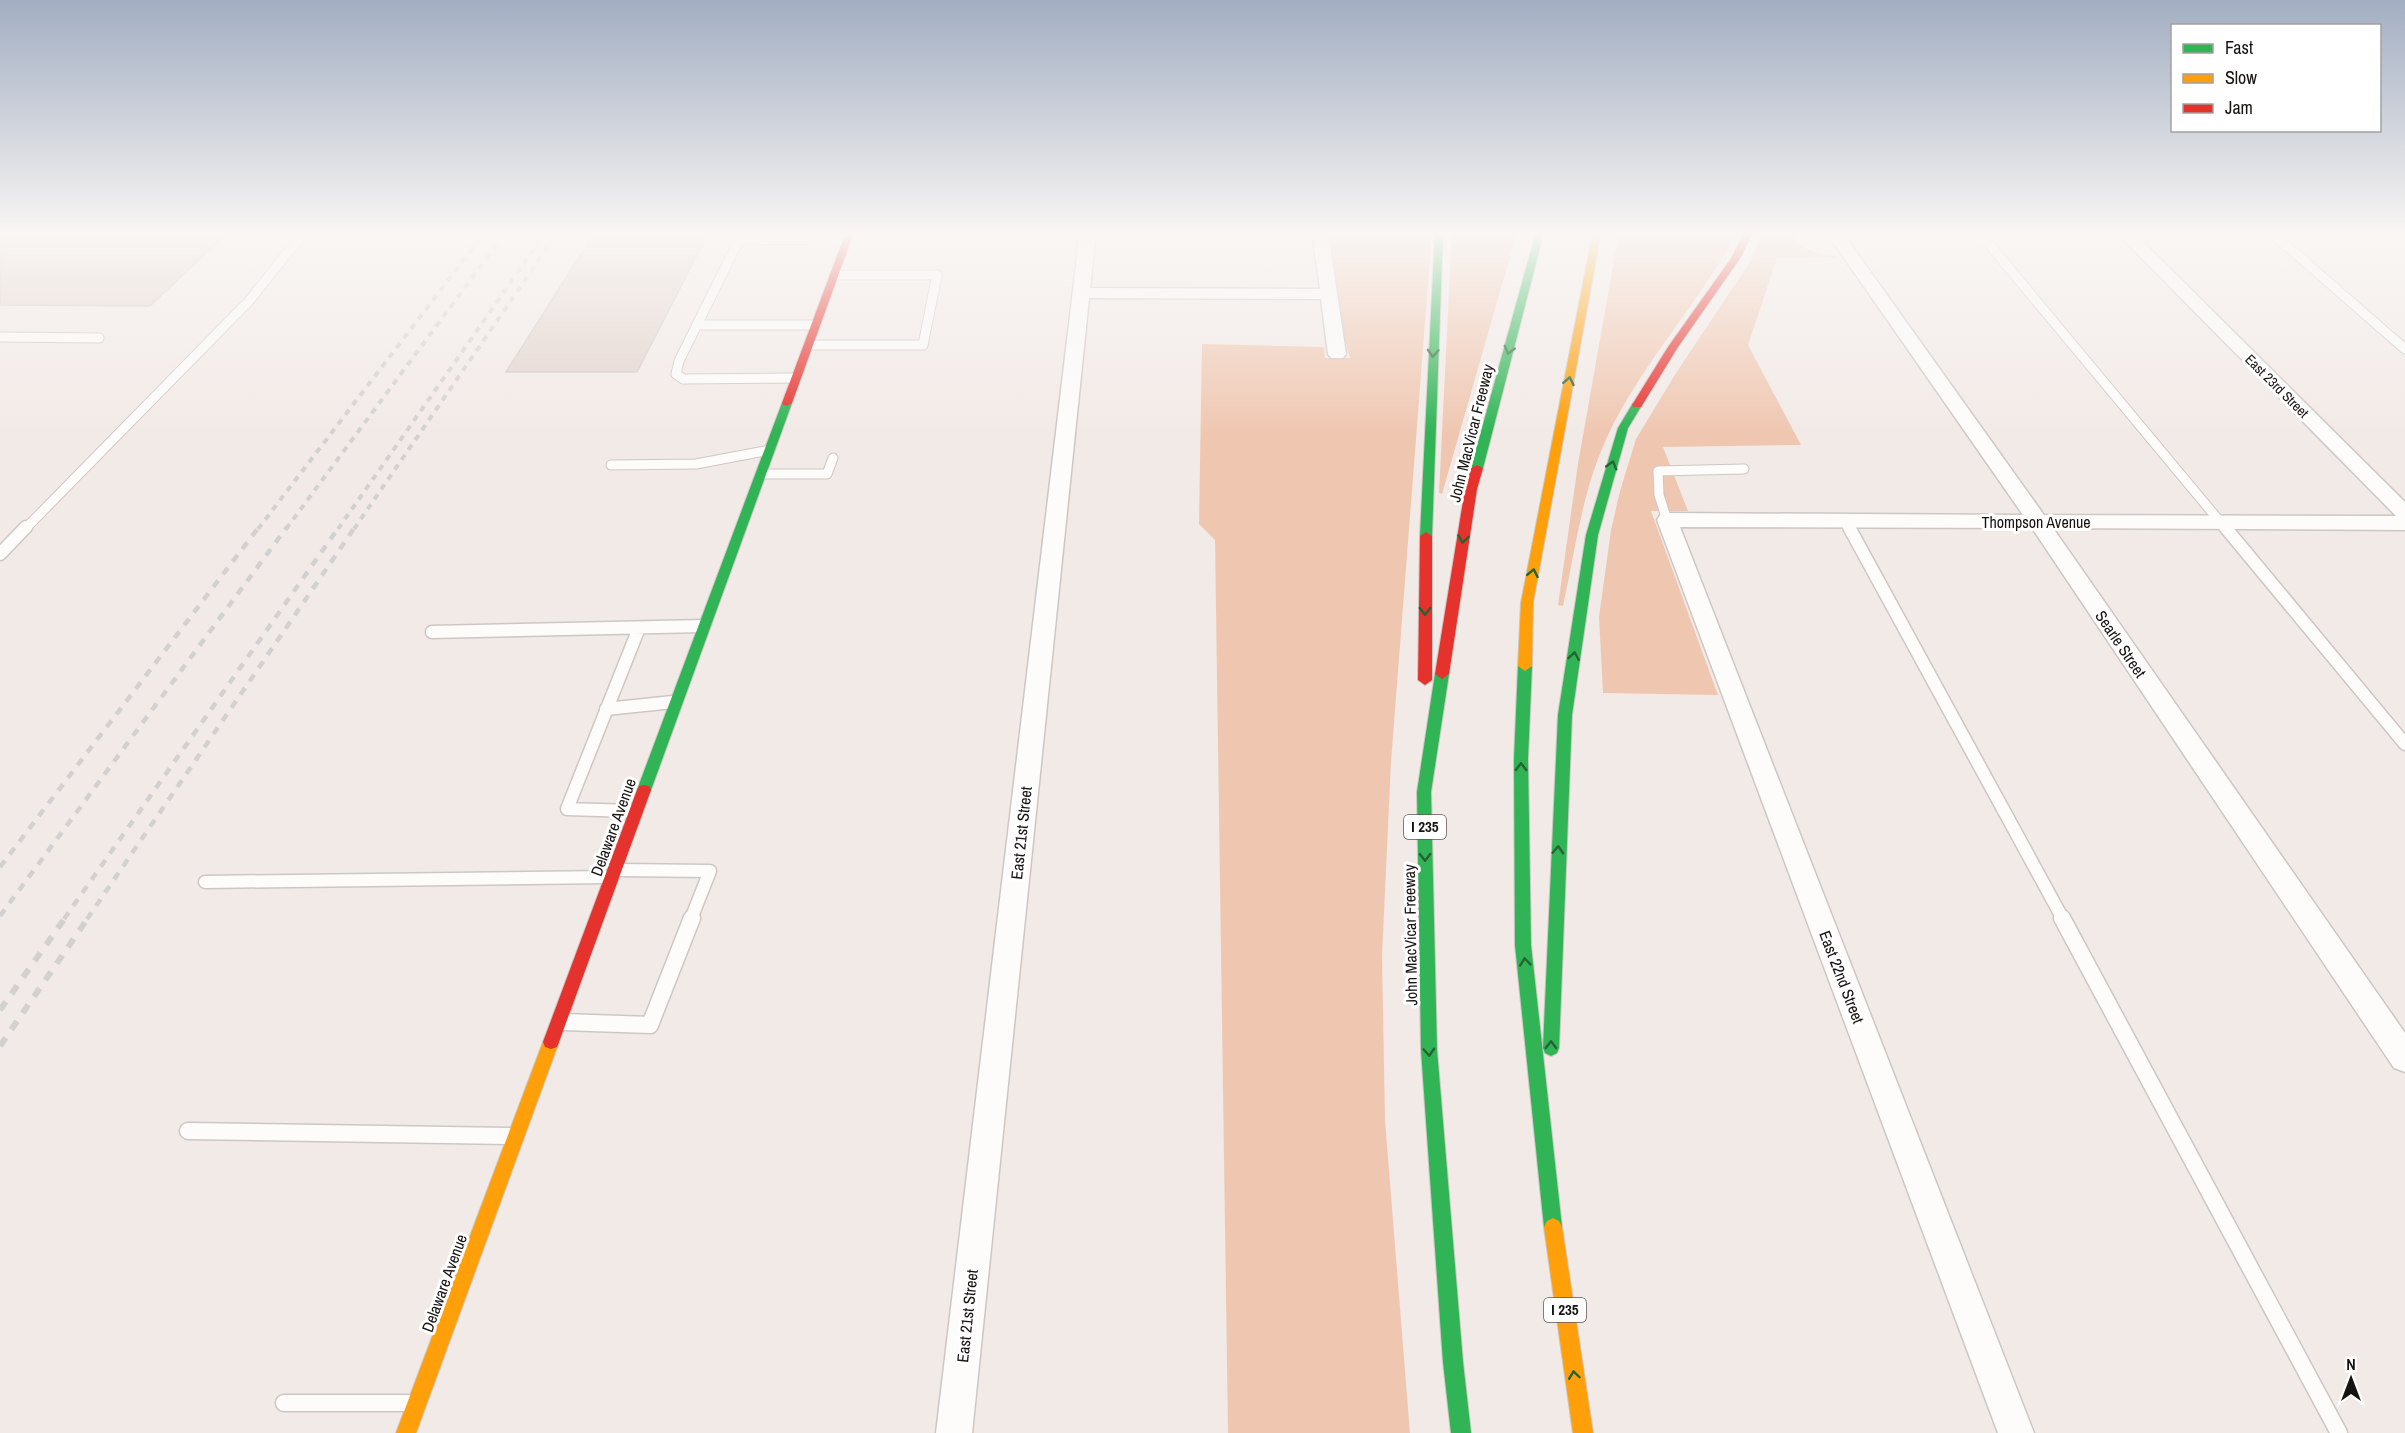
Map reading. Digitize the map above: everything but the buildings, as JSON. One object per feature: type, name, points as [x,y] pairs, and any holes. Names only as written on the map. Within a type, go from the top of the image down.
[{"type":"main road","name":"Delaware Avenue","points":[[406,1433],[826,299]]},
{"type":"main road","points":[[1424,792],[1426,491],[1436,299]]},
{"type":"main road","name":"John MacVicar Freeway","points":[[1461,1433],[1453,1362],[1429,1050],[1424,792],[1471,489],[1522,299]]},
{"type":"main road","name":"I 235","points":[[1583,1433],[1547,1188],[1523,945],[1521,759],[1527,614],[1585,299]]},
{"type":"main road","points":[[1547,1188],[1553,948],[1565,715],[1592,535],[1623,428],[1673,346],[1706,299]]},
{"type":"street","name":"East 21st Street","points":[[954,1433],[1081,299]]},
{"type":"street","points":[[1330,299],[1337,354]]},
{"type":"street","name":"Searle Street","points":[[1881,299],[2038,522],[2405,1058]]},
{"type":"street","name":"East 23rd Street","points":[[2191,299],[2405,514]]},
{"type":"street","name":"Thompson Avenue","points":[[1667,520],[2405,523]]},
{"type":"street","name":"East 22nd Street","points":[[1667,520],[2016,1433]]},
{"type":"lane","points":[[0,554],[251,299]]},
{"type":"lane","points":[[711,299],[679,361],[676,374],[683,380],[796,378]]},
{"type":"lane","points":[[808,345],[922,345],[932,299]]},
{"type":"lane","points":[[2035,299],[2405,744]]},
{"type":"lane","points":[[2348,299],[2405,349]]},
{"type":"lane","points":[[698,325],[816,325]]},
{"type":"lane","points":[[0,337],[99,338]]},
{"type":"lane","points":[[611,465],[694,464],[749,452],[770,450]]},
{"type":"lane","points":[[761,474],[827,474],[833,458]]},
{"type":"lane","points":[[1667,520],[1659,495],[1658,471],[1744,469]]},
{"type":"lane","points":[[1846,522],[1999,799],[2339,1433]]},
{"type":"lane","points":[[432,632],[705,626]]},
{"type":"lane","points":[[637,811],[567,809],[639,628]]},
{"type":"lane","points":[[606,709],[677,701]]},
{"type":"lane","points":[[205,882],[710,871],[650,1025],[558,1022]]},
{"type":"lane","points":[[188,1131],[516,1136]]},
{"type":"lane","points":[[284,1403],[417,1403]]},
{"type":"shaded area","points":[[1337,299],[1427,299],[1391,762],[1382,956],[1385,1120],[1410,1433],[1228,1433],[1215,540],[1199,524],[1202,344],[1324,347],[1325,358],[1350,358],[1340,322]]},
{"type":"shaded area","points":[[1449,299],[1498,299],[1442,494],[1439,493]]},
{"type":"shaded area","points":[[1607,299],[1695,299],[1627,399],[1598,459],[1586,495],[1563,606],[1558,605],[1578,464]]},
{"type":"shaded area","points":[[1725,299],[1763,299],[1748,345],[1801,445],[1663,447],[1688,511],[1651,511],[1718,695],[1603,693],[1599,617],[1611,530],[1636,439]]},
{"type":"railway","points":[[258,529],[434,299]]},
{"type":"railway","points":[[286,529],[456,299]]},
{"type":"railway","points":[[338,529],[499,299]]},
{"type":"railway","points":[[354,529],[512,299]]},
{"type":"railway","points":[[0,867],[259,527]]},
{"type":"railway","points":[[0,916],[287,527]]},
{"type":"railway","points":[[64,919],[339,527]]},
{"type":"railway","points":[[87,919],[355,527]]},
{"type":"railway","points":[[0,1010],[65,918]]},
{"type":"railway","points":[[0,1046],[88,918]]},
{"type":"traffic: fast","points":[[1426,536],[1436,299]]},
{"type":"traffic: fast","points":[[1477,468],[1522,299]]},
{"type":"traffic: fast","points":[[644,790],[787,403]]},
{"type":"traffic: fast","points":[[1551,1048],[1565,715],[1592,535],[1623,428],[1637,405]]},
{"type":"traffic: fast","points":[[1525,666],[1521,759],[1523,945],[1553,1227]]},
{"type":"traffic: fast","points":[[1442,674],[1424,792],[1429,1050],[1453,1362],[1461,1433]]},
{"type":"traffic: slow","points":[[1525,666],[1527,603],[1584,299]]},
{"type":"traffic: slow","points":[[406,1433],[551,1042]]},
{"type":"traffic: slow","points":[[1553,1227],[1583,1433]]},
{"type":"traffic: jam","points":[[787,403],[825,299]]},
{"type":"traffic: jam","points":[[1637,405],[1707,299]]},
{"type":"traffic: jam","points":[[1442,674],[1471,489],[1477,468]]},
{"type":"traffic: jam","points":[[1425,680],[1426,536]]},
{"type":"traffic: jam","points":[[551,1042],[644,790]]}]
